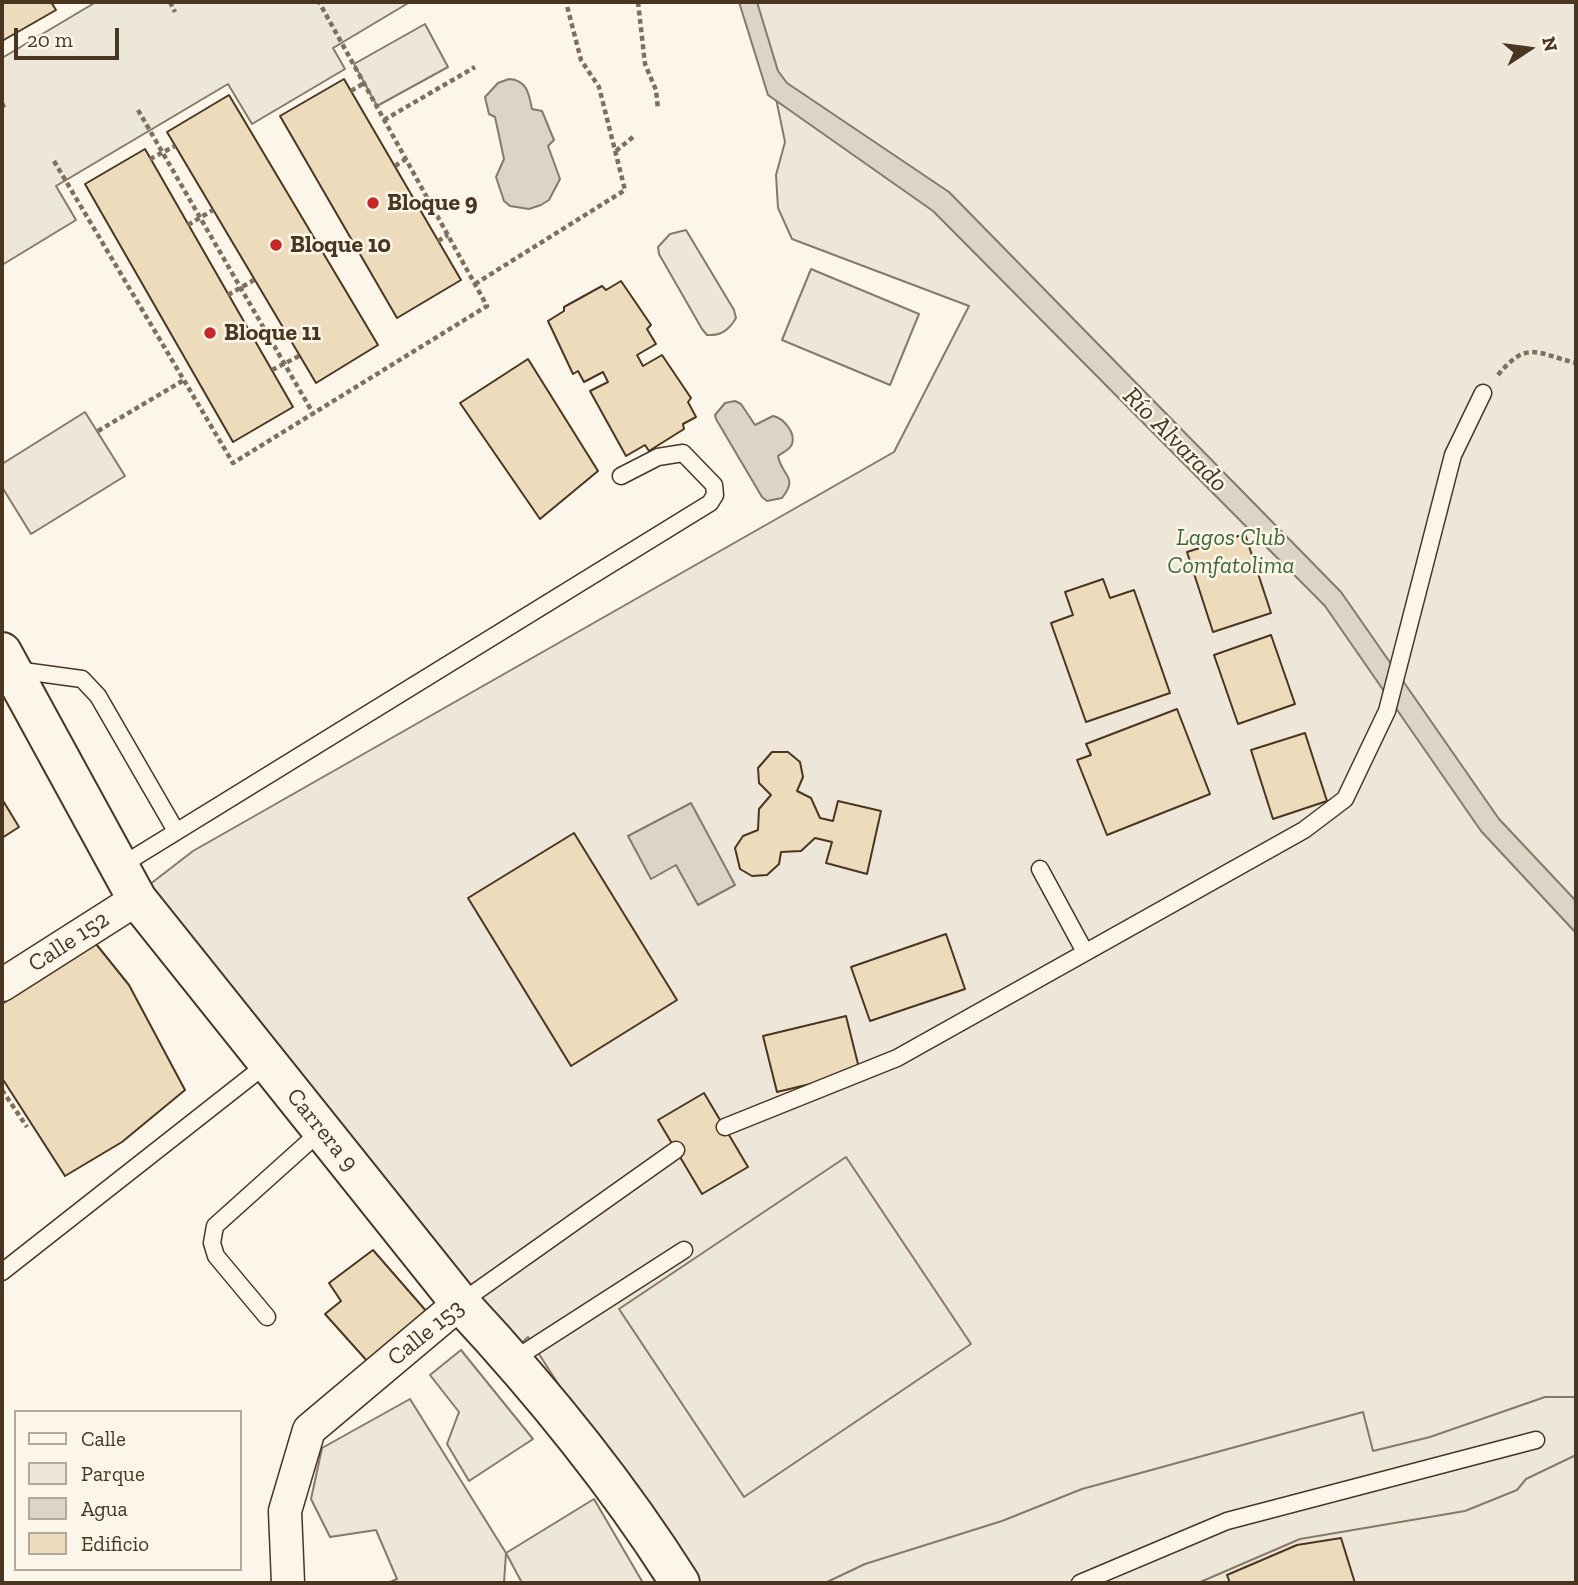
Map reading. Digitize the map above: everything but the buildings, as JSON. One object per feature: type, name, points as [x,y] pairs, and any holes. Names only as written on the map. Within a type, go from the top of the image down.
[{"type":"street","name":"Carrera 9","points":[[6,661],[128,883],[460,1303],[513,1360],[639,1518],[680,1583]]},
{"type":"street","name":"Calle 152","points":[[2,985],[128,883]]},
{"type":"street","name":"Calle 153","points":[[288,1583],[285,1511],[309,1430],[460,1303]]},
{"type":"lane","points":[[725,1127],[897,1058],[1304,830],[1345,799],[1387,711],[1453,455],[1483,393]]},
{"type":"lane","points":[[128,883],[176,831],[710,503],[715,495],[714,485],[683,453],[658,457],[621,476]]},
{"type":"lane","points":[[6,661],[82,679],[98,696],[176,831]]},
{"type":"lane","points":[[1040,869],[1085,952]]},
{"type":"lane","points":[[2,1272],[268,1063]]},
{"type":"lane","points":[[267,1317],[216,1256],[212,1243],[215,1226],[322,1130]]},
{"type":"lane","name":"Calle 153","points":[[460,1303],[676,1150]]},
{"type":"lane","points":[[513,1360],[684,1250]]},
{"type":"lane","points":[[1080,1583],[1227,1521],[1536,1440]]},
{"type":"path","points":[[170,2],[175,12]]},
{"type":"path","points":[[54,161],[233,463],[314,415],[487,306],[319,2]]},
{"type":"path","points":[[475,284],[625,190],[599,87],[582,60],[566,2]]},
{"type":"path","points":[[638,2],[645,64],[656,90],[658,109]]},
{"type":"path","points":[[384,120],[475,67]]},
{"type":"path","points":[[351,91],[364,83]]},
{"type":"path","points":[[2,103],[5,110]]},
{"type":"path","points":[[138,110],[314,415]]},
{"type":"path","points":[[616,151],[633,137]]},
{"type":"path","points":[[150,159],[175,146]]},
{"type":"path","points":[[395,166],[406,159]]},
{"type":"path","points":[[188,225],[213,210]]},
{"type":"path","points":[[438,241],[448,235]]},
{"type":"path","points":[[229,295],[254,280]]},
{"type":"path","points":[[1483,393],[1514,355],[1528,351],[1576,363]]},
{"type":"path","points":[[272,370],[299,356]]},
{"type":"path","points":[[97,431],[184,380]]},
{"type":"path","points":[[2,1090],[27,1127]]},
{"type":"green space","name":"Lagos Club Comfatolima","points":[[748,2],[1576,2],[1576,1583],[686,1583],[528,1337],[513,1351],[136,895],[193,851],[894,452],[969,306],[792,239],[778,208],[776,175],[785,142],[773,84]]},
{"type":"green space","points":[[425,24],[448,67],[377,106],[354,64]]},
{"type":"green space","points":[[686,230],[734,310],[736,318],[720,333],[707,335],[702,329],[659,254],[658,247],[670,234]]},
{"type":"green space","points":[[811,269],[919,314],[890,385],[782,340]]},
{"type":"green space","points":[[85,412],[125,476],[31,534],[2,487],[2,464]]},
{"type":"green space","points":[[410,1399],[506,1553],[504,1583],[388,1583],[397,1579],[376,1530],[330,1537],[311,1499],[322,1448]]},
{"type":"shaded area","points":[[96,2],[410,2],[333,48],[345,69],[252,124],[228,84],[56,186],[76,220],[2,265],[2,58]]},
{"type":"shaded area","points":[[846,1157],[971,1344],[744,1497],[619,1309]]},
{"type":"shaded area","points":[[461,1350],[533,1439],[469,1481],[447,1444],[459,1412],[430,1375]]},
{"type":"shaded area","points":[[1545,1397],[1576,1397],[1576,1455],[1526,1479],[1517,1490],[1465,1511],[1300,1539],[1198,1583],[825,1583],[865,1564],[1002,1521],[1082,1489],[1363,1412],[1373,1451],[1430,1437]]},
{"type":"shaded area","points":[[594,1499],[643,1583],[522,1583],[506,1553]]},
{"type":"water","name":"Río Alvarado","points":[[739,2],[757,2],[778,71],[787,83],[949,192],[1341,592],[1499,819],[1576,901],[1576,933],[1481,831],[1325,606],[933,211],[768,95]]},
{"type":"water","points":[[509,79],[523,85],[532,109],[542,111],[554,140],[548,146],[560,179],[549,200],[529,209],[510,206],[504,201],[496,177],[504,159],[495,117],[489,114],[485,97],[498,83]]},
{"type":"water","points":[[735,401],[741,404],[755,425],[773,416],[790,430],[793,439],[791,446],[778,456],[789,481],[782,498],[767,501],[762,497],[716,419],[715,415],[725,403]]},
{"type":"water","points":[[691,803],[735,885],[698,905],[676,865],[651,879],[628,836]]},
{"type":"place","name":"Bloque 9","points":[[373,203]]},
{"type":"place","name":"Bloque 10","points":[[276,245]]},
{"type":"place","name":"Bloque 11","points":[[210,333]]}]
